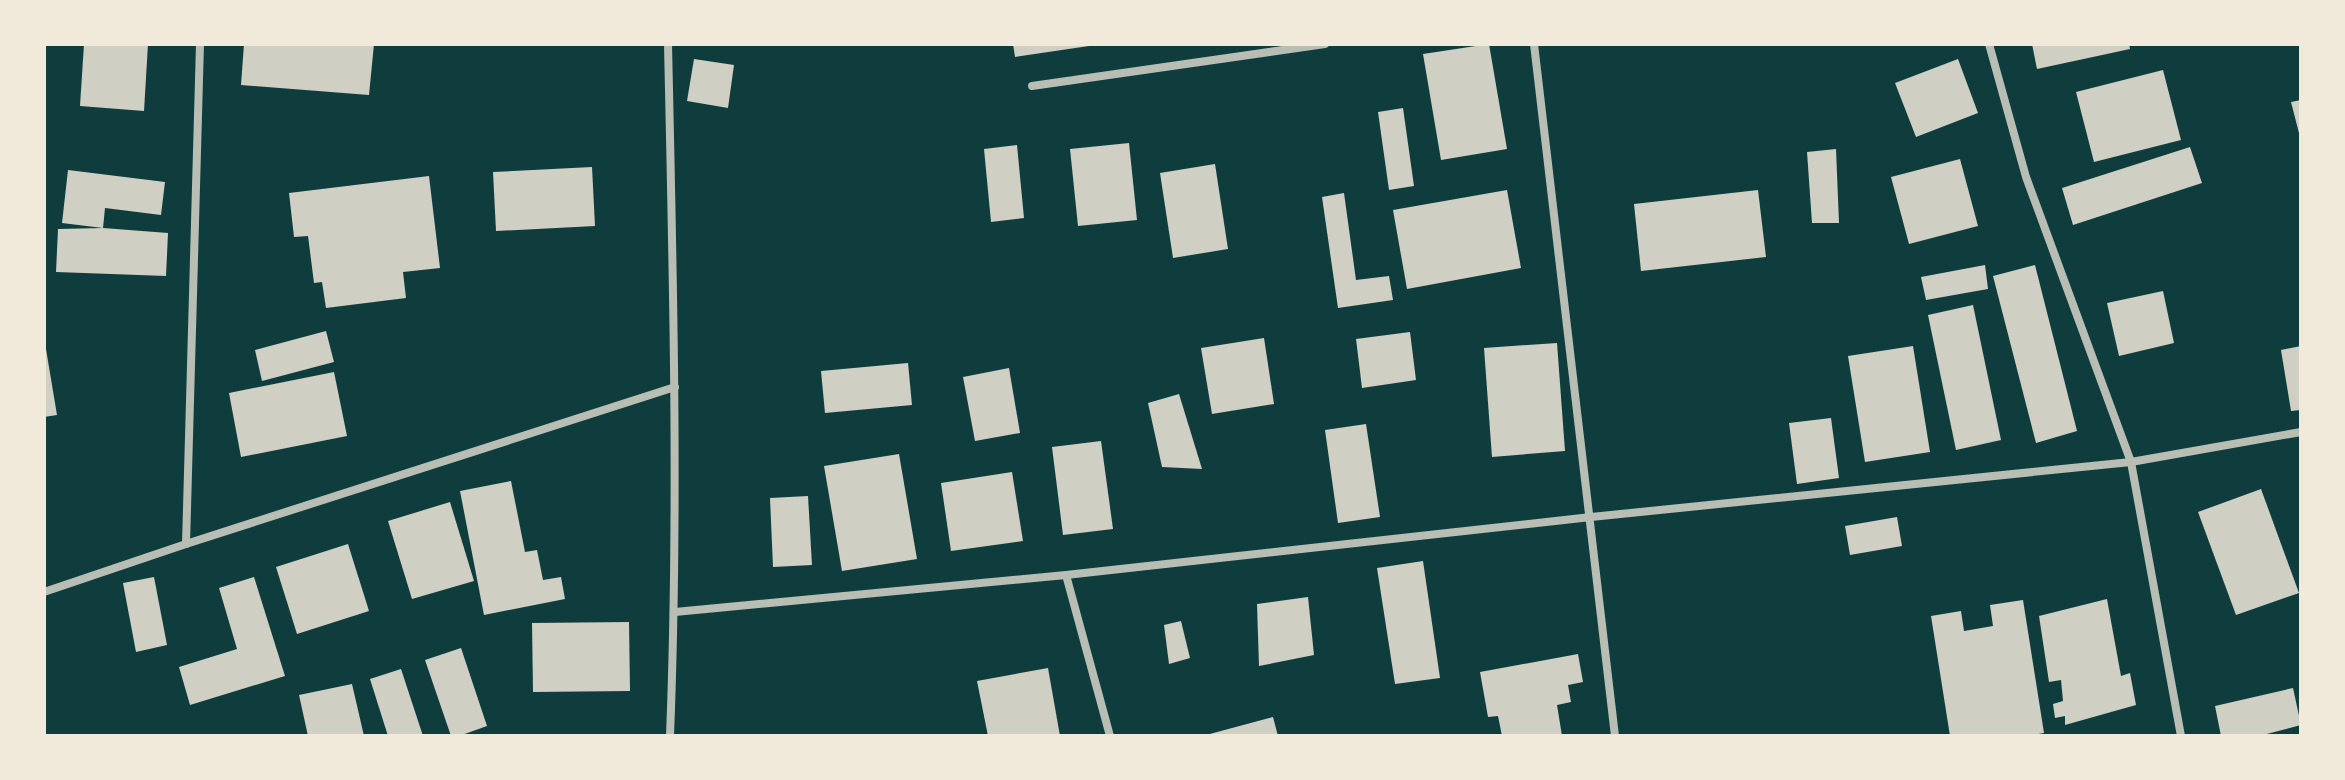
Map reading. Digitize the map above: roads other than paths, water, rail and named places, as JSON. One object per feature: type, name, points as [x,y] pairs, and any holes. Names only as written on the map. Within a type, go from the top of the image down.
[{"type":"street","points":[[186,544],[200,44]]},
{"type":"street","points":[[668,44],[675,387],[675,612],[670,736]]},
{"type":"street","points":[[1032,86],[1325,44]]},
{"type":"street","points":[[1534,44],[1615,736]]},
{"type":"street","points":[[1989,44],[2026,177],[2131,462],[2181,736]]},
{"type":"street","points":[[44,592],[675,387]]},
{"type":"street","points":[[675,612],[1066,575],[2131,462],[2301,432]]},
{"type":"street","points":[[1066,575],[1110,736]]}]
